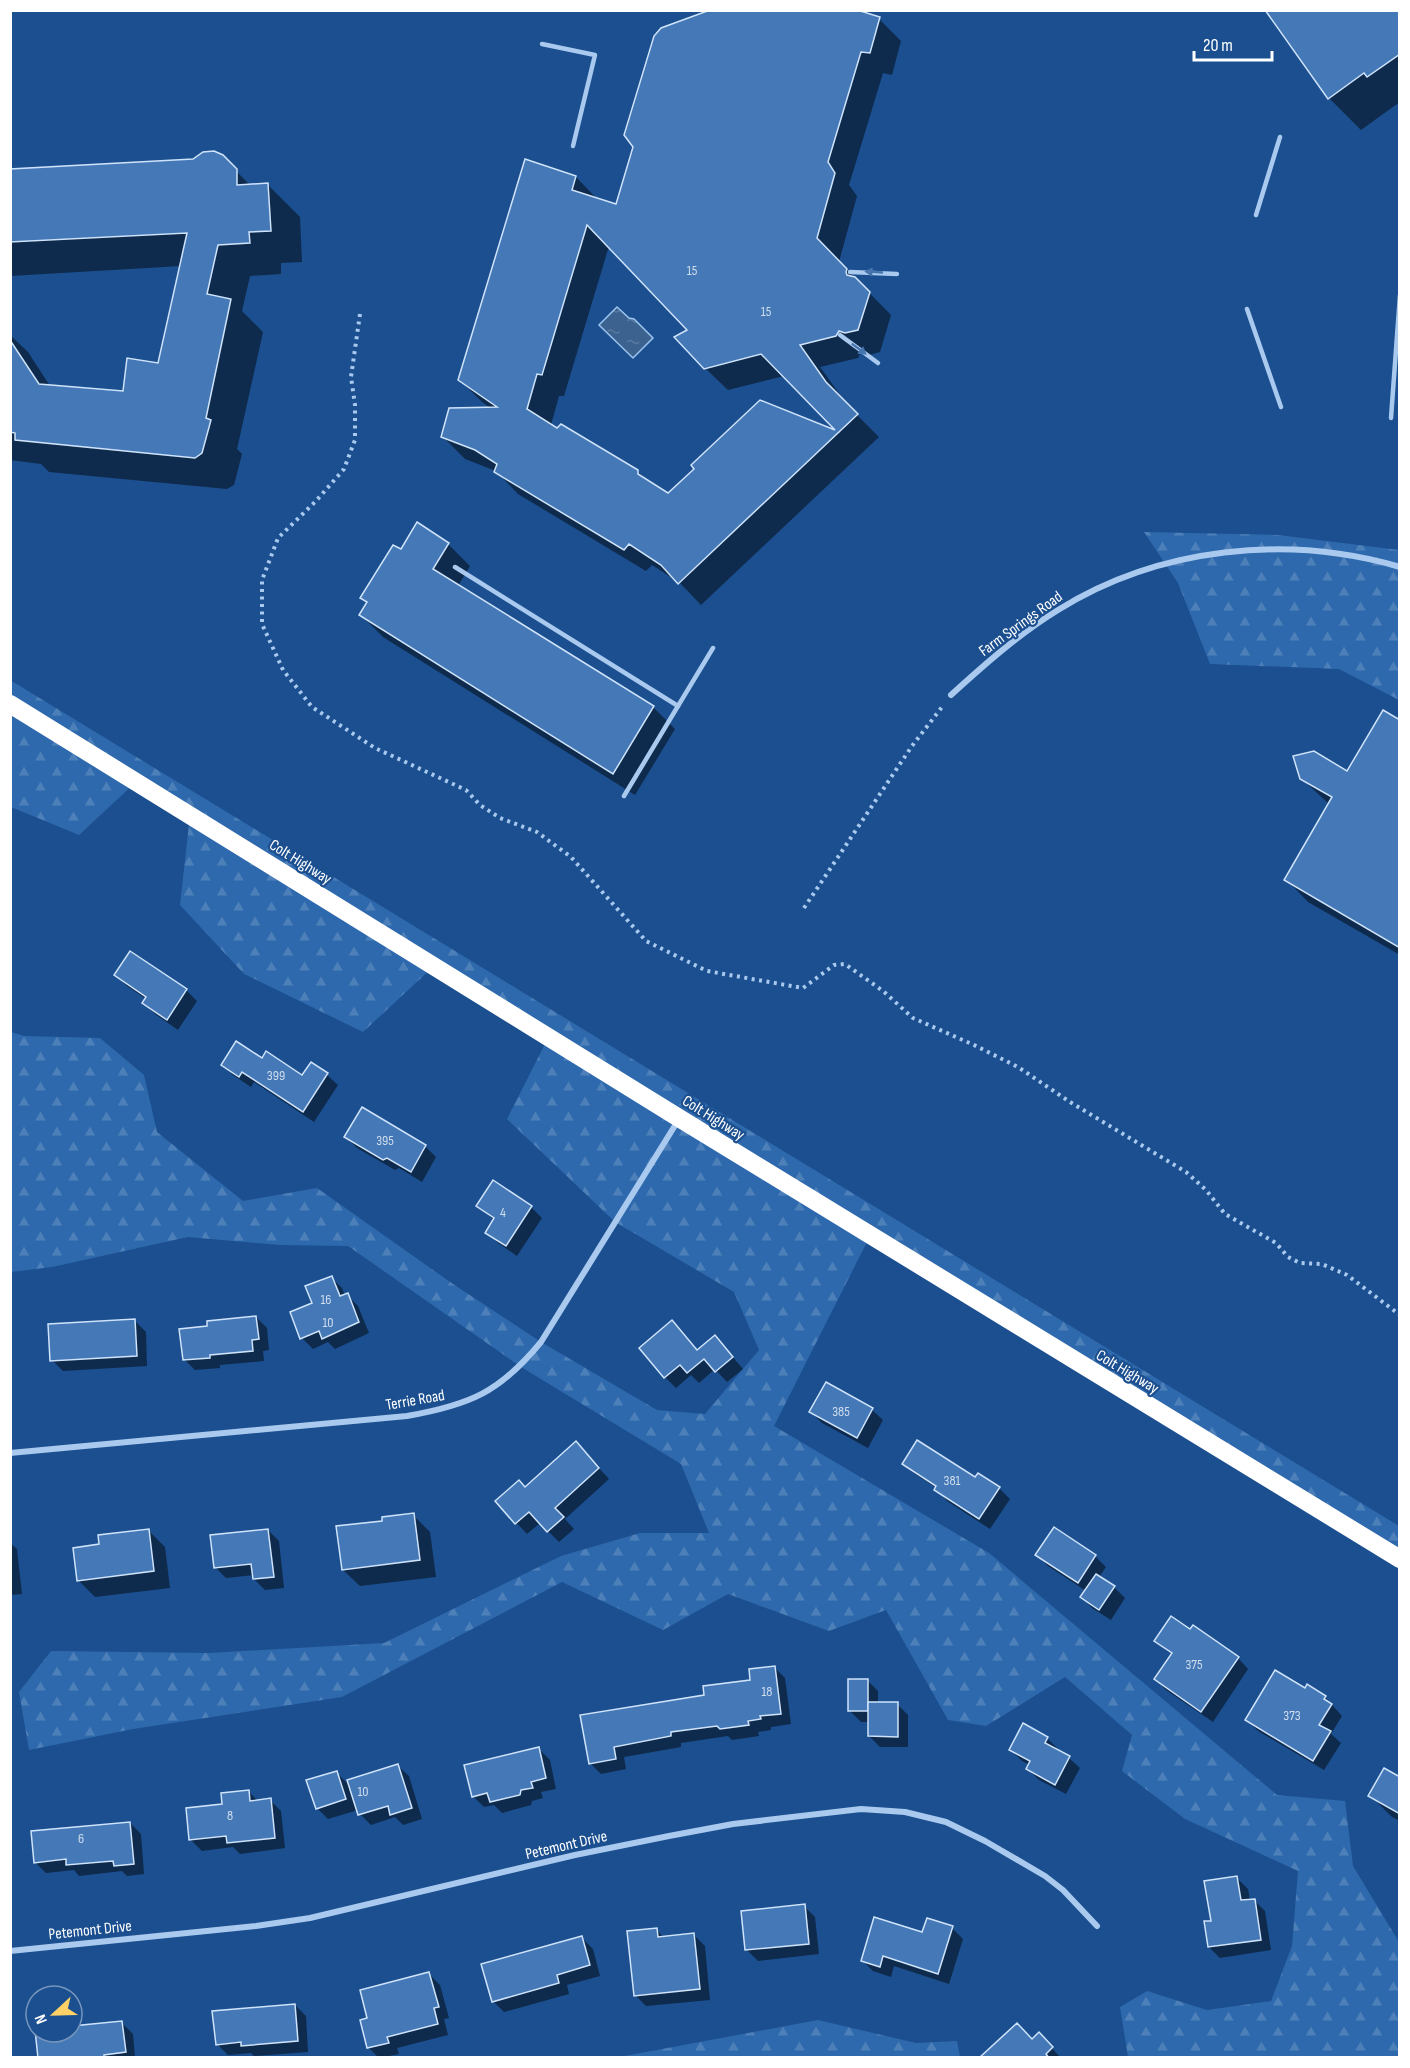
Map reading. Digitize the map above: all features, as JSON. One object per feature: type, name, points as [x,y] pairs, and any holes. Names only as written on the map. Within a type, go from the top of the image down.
[{"type":"highway","name":"Colt Highway","points":[[10,704],[679,1118],[1400,1559]]},
{"type":"street","name":"Farm Springs Road","points":[[951,695],[1009,645],[1058,610],[1099,588],[1137,572],[1181,559],[1220,553],[1300,548],[1371,558],[1400,567]]},
{"type":"street","name":"Terrie Road","points":[[10,1453],[407,1416],[440,1410],[471,1400],[499,1385],[521,1367],[541,1342],[679,1118]]},
{"type":"street","name":"Petemont Drive","points":[[10,1951],[256,1926],[310,1917],[574,1854],[733,1824],[861,1809],[905,1812],[946,1822],[985,1841],[1046,1876],[1063,1890],[1097,1926]]},
{"type":"lane","points":[[542,44],[595,55],[573,146]]},
{"type":"lane","points":[[1256,215],[1280,137]]},
{"type":"lane","points":[[850,272],[897,274]]},
{"type":"lane","points":[[1391,418],[1400,295]]},
{"type":"lane","points":[[1247,309],[1281,407]]},
{"type":"lane","points":[[840,335],[878,363]]},
{"type":"lane","points":[[455,567],[678,706]]},
{"type":"lane","points":[[624,796],[713,648]]},
{"type":"path","points":[[360,314],[351,377],[356,405],[355,440],[344,469],[316,501],[278,538],[262,580],[262,624],[283,670],[312,707],[375,748],[466,790],[480,805],[500,818],[537,832],[571,857],[646,941],[707,971],[803,988],[834,965],[845,964],[884,991],[913,1018],[1018,1067],[1070,1102],[1186,1172],[1206,1190],[1225,1214],[1276,1243],[1288,1257],[1300,1263],[1322,1264],[1347,1275],[1400,1315]]},
{"type":"path","points":[[804,908],[912,746],[951,695]]},
{"type":"green space","points":[[1144,532],[1278,535],[1399,550],[1399,700],[1339,669],[1210,664],[1178,583]]},
{"type":"green space","points":[[10,680],[1399,1526],[1399,1559],[870,1236],[774,1426],[989,1553],[1277,1795],[1345,1801],[1353,1866],[1399,1942],[1399,2057],[1128,2057],[1120,2007],[1147,1991],[1207,2010],[1271,2001],[1292,1946],[1298,1871],[1185,1819],[1122,1771],[1132,1735],[1065,1677],[986,1726],[948,1720],[886,1610],[829,1631],[728,1594],[663,1630],[562,1582],[342,1697],[133,1729],[29,1750],[19,1692],[51,1651],[209,1653],[384,1643],[561,1556],[640,1533],[709,1533],[681,1464],[521,1367],[348,1246],[280,1245],[188,1237],[52,1267],[11,1272],[11,1032],[24,1036],[100,1038],[144,1075],[157,1132],[243,1201],[317,1188],[453,1284],[541,1342],[657,1410],[705,1414],[759,1350],[734,1292],[615,1222],[507,1119],[548,1038],[434,966],[363,1032],[244,974],[180,905],[190,815],[136,782],[79,835],[11,807]]},
{"type":"green space","points":[[818,2020],[916,2043],[957,2041],[960,2057],[619,2057]]},
{"type":"water","points":[[617,307],[629,318],[634,319],[653,338],[633,358],[599,325]]},
{"type":"building","points":[[710,10],[857,10],[880,17],[870,53],[861,52],[828,162],[835,173],[817,238],[847,269],[847,275],[855,277],[870,292],[858,330],[845,333],[839,331],[836,336],[800,345],[826,382],[858,414],[678,584],[661,565],[629,544],[624,550],[494,472],[497,464],[475,450],[441,437],[449,408],[497,407],[458,380],[525,159],[576,176],[572,190],[616,204],[633,147],[624,135],[654,36],[661,28]],"holes":[[[587,225],[687,330],[674,337],[704,369],[761,354],[835,430],[760,400],[691,465],[694,469],[668,493],[638,474],[638,470],[561,424],[557,428],[527,409],[537,374],[542,375]]]},
{"type":"building","points":[[1265,10],[1400,10],[1400,54],[1367,77],[1364,73],[1328,99]]},
{"type":"building","points":[[214,151],[223,155],[237,169],[237,185],[268,183],[271,231],[249,232],[250,243],[218,245],[207,294],[231,299],[206,418],[211,420],[202,453],[195,458],[15,440],[15,433],[10,432],[10,340],[39,384],[123,391],[127,358],[158,363],[187,233],[10,242],[10,169],[193,159],[203,152]]},
{"type":"building","points":[[417,522],[449,543],[433,569],[654,706],[613,774],[359,615],[367,602],[360,598],[393,545],[401,549]]},
{"type":"building","points":[[1383,710],[1400,720],[1400,948],[1284,880],[1332,797],[1300,779],[1293,756],[1314,751],[1347,771]]},
{"type":"building","points":[[130,951],[187,989],[167,1020],[142,1003],[146,997],[114,975]]},
{"type":"building","points":[[236,1041],[262,1058],[266,1051],[302,1075],[311,1062],[328,1073],[303,1112],[242,1072],[239,1077],[221,1065]]},
{"type":"building","points":[[362,1107],[426,1145],[411,1172],[387,1158],[383,1160],[344,1137]]},
{"type":"building","points":[[493,1180],[532,1206],[506,1246],[485,1233],[494,1218],[476,1206]]},
{"type":"building","points":[[332,1276],[340,1296],[348,1293],[359,1322],[322,1339],[319,1331],[300,1339],[290,1312],[312,1303],[305,1286]]},
{"type":"building","points":[[256,1316],[259,1339],[252,1340],[253,1351],[183,1360],[179,1329],[207,1326],[207,1321]]},
{"type":"building","points":[[135,1319],[137,1356],[50,1361],[48,1324]]},
{"type":"building","points":[[672,1320],[697,1350],[715,1335],[733,1357],[715,1372],[704,1359],[687,1373],[680,1365],[664,1378],[639,1348]]},
{"type":"building","points":[[826,1382],[873,1408],[857,1438],[809,1412]]},
{"type":"building","points":[[917,1440],[975,1477],[978,1473],[1000,1487],[979,1519],[934,1490],[936,1486],[902,1464]]},
{"type":"building","points":[[576,1441],[599,1468],[555,1508],[564,1517],[547,1532],[529,1512],[515,1524],[495,1501],[519,1480],[525,1487]]},
{"type":"building","points":[[414,1513],[420,1560],[342,1570],[336,1526],[382,1521],[382,1517]]},
{"type":"building","points":[[1054,1527],[1096,1555],[1078,1583],[1035,1555]]},
{"type":"building","points":[[149,1529],[154,1571],[77,1581],[73,1548],[99,1544],[98,1535]]},
{"type":"building","points":[[268,1529],[274,1577],[253,1579],[251,1564],[214,1568],[210,1535]]},
{"type":"building","points":[[1096,1574],[1115,1586],[1099,1610],[1080,1597]]},
{"type":"building","points":[[1171,1616],[1190,1629],[1193,1625],[1239,1657],[1201,1712],[1154,1679],[1172,1653],[1154,1641]]},
{"type":"building","points":[[775,1666],[781,1714],[760,1716],[761,1719],[748,1721],[749,1725],[720,1729],[717,1726],[671,1732],[671,1736],[614,1747],[616,1759],[589,1764],[580,1715],[704,1695],[703,1686],[750,1680],[749,1669]]},
{"type":"building","points":[[1275,1670],[1305,1688],[1307,1684],[1326,1696],[1324,1699],[1332,1704],[1319,1725],[1331,1731],[1313,1761],[1245,1720]]},
{"type":"building","points":[[848,1679],[868,1679],[868,1711],[848,1711]]},
{"type":"building","points":[[868,1702],[898,1702],[898,1737],[868,1736]]},
{"type":"building","points":[[1023,1723],[1048,1737],[1045,1743],[1070,1756],[1055,1785],[1026,1769],[1030,1761],[1009,1750]]},
{"type":"building","points":[[539,1747],[546,1778],[531,1782],[533,1788],[521,1790],[520,1795],[490,1802],[487,1793],[472,1797],[464,1765]]},
{"type":"building","points":[[398,1764],[412,1808],[390,1815],[388,1806],[358,1815],[347,1780]]},
{"type":"building","points":[[1384,1768],[1400,1777],[1400,1814],[1368,1796]]},
{"type":"building","points":[[337,1771],[346,1799],[316,1809],[306,1780]]},
{"type":"building","points":[[249,1790],[250,1801],[271,1798],[275,1838],[227,1843],[226,1836],[189,1840],[186,1808],[222,1804],[221,1793]]},
{"type":"building","points":[[130,1822],[134,1864],[114,1866],[113,1861],[66,1865],[66,1859],[34,1863],[31,1831]]},
{"type":"building","points":[[1237,1876],[1241,1900],[1255,1899],[1261,1940],[1208,1947],[1204,1921],[1211,1921],[1204,1881]]},
{"type":"building","points":[[805,1904],[809,1944],[745,1950],[741,1911]]},
{"type":"building","points":[[874,1917],[922,1932],[927,1918],[953,1926],[938,1974],[883,1956],[880,1967],[861,1961]]},
{"type":"building","points":[[657,1928],[658,1937],[694,1933],[700,1989],[634,1996],[627,1931]]},
{"type":"building","points":[[582,1936],[590,1965],[557,1975],[559,1983],[492,2002],[481,1964]]},
{"type":"building","points":[[429,1972],[439,2007],[434,2008],[438,2024],[387,2037],[389,2043],[367,2048],[360,2020],[367,2018],[360,1990]]},
{"type":"building","points":[[295,2004],[298,2041],[241,2046],[241,2042],[216,2045],[212,2011]]},
{"type":"building","points":[[122,2021],[126,2052],[104,2055],[104,2058],[38,2058],[36,2044],[84,2044],[84,2025]]},
{"type":"building","points":[[1017,2023],[1032,2039],[1039,2032],[1053,2047],[1046,2054],[1049,2058],[979,2058]]}]
